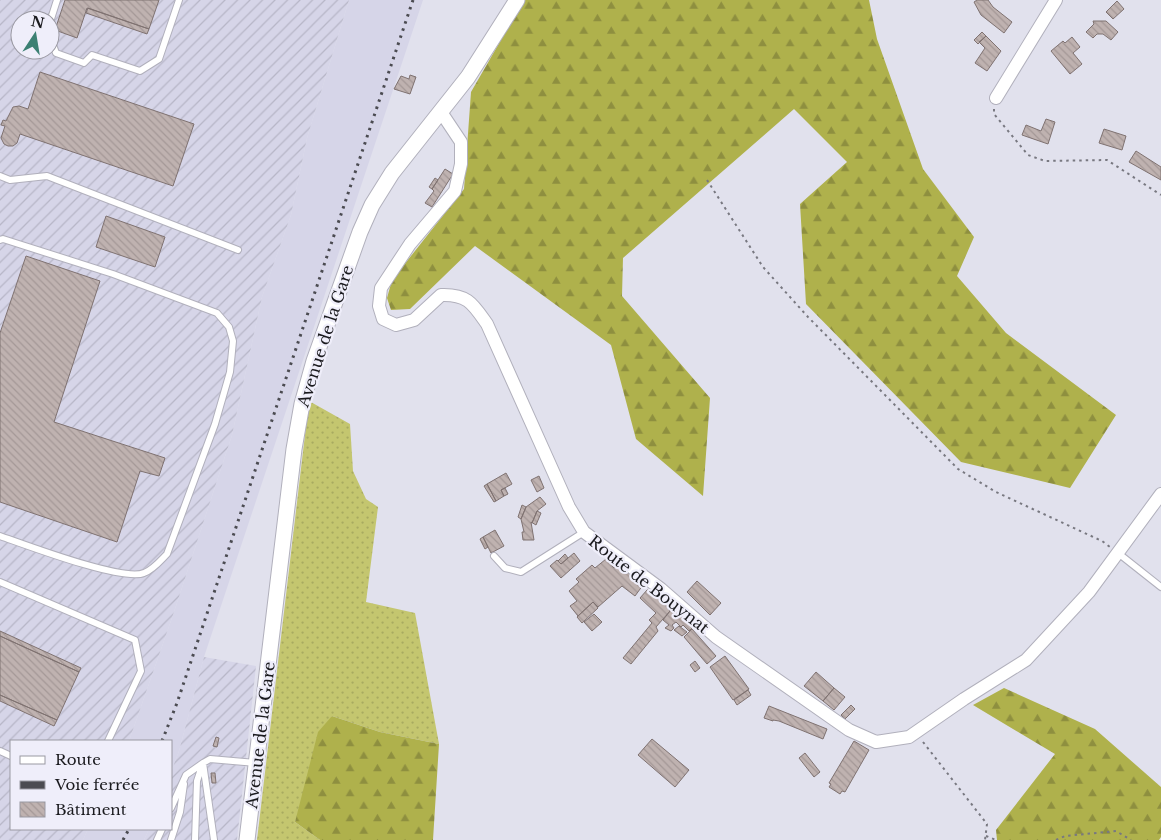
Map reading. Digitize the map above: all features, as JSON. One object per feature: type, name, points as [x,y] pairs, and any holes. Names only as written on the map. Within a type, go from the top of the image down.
[{"type":"street","name":"Avenue de la Gare","points":[[247,840],[293,458],[302,404],[314,361],[360,232],[372,205],[392,173],[468,77],[517,0]]},
{"type":"street","points":[[996,98],[1056,0]]},
{"type":"street","name":"Route de Bouynat","points":[[441,112],[461,142],[461,164],[455,191],[410,244],[382,288],[379,306],[383,319],[396,324],[414,320],[441,295],[455,294],[471,301],[487,324],[569,507],[584,532],[661,589],[716,637],[849,730],[876,742],[909,737],[964,699],[1026,660],[1089,592],[1161,494]]},
{"type":"lane","points":[[60,54],[84,63],[92,54],[140,71],[159,59],[179,0]]},
{"type":"lane","points":[[0,176],[10,180],[47,176],[238,250]]},
{"type":"lane","points":[[0,240],[3,239],[113,274],[217,313],[229,327],[234,340],[230,372],[215,424],[168,554],[156,565],[145,573],[134,576],[110,572],[0,536]]},
{"type":"lane","points":[[494,556],[505,568],[521,572],[584,532]]},
{"type":"lane","points":[[1118,553],[1161,587]]},
{"type":"lane","points":[[0,582],[135,640],[140,671],[108,740]]},
{"type":"lane","points":[[172,806],[186,775],[203,763],[210,760],[257,763]]},
{"type":"lane","points":[[195,840],[197,781],[203,763]]},
{"type":"lane","points":[[203,763],[214,840]]},
{"type":"lane","points":[[171,840],[180,812],[186,775]]},
{"type":"path","points":[[996,98],[994,114],[1028,155],[1046,161],[1107,160],[1161,195]]},
{"type":"path","points":[[707,180],[763,267],[808,317],[958,469],[996,492],[1102,541],[1118,553]]},
{"type":"path","points":[[917,732],[987,824],[985,840]]},
{"type":"path","points":[[1056,840],[1065,836],[1116,831],[1131,840]]},
{"type":"path","points":[[986,836],[996,840]]},
{"type":"shaded area","points":[[0,0],[349,0],[307,138],[291,215],[262,297],[232,435],[129,740],[10,740],[10,830],[88,830],[83,840],[0,840]]},
{"type":"shaded area","points":[[349,0],[423,0],[204,657],[179,751],[172,769],[172,740],[129,740],[232,435],[262,297],[291,215],[307,138]]},
{"type":"shaded area","points":[[204,657],[256,666],[237,840],[144,840],[149,830],[172,830],[172,769],[179,751]]},
{"type":"shaded area","points":[[88,830],[149,830],[144,840],[83,840]]},
{"type":"green space","points":[[524,0],[869,0],[877,39],[923,169],[974,237],[957,276],[1006,333],[1116,415],[1070,488],[961,462],[806,304],[800,204],[847,162],[794,109],[623,258],[622,296],[710,398],[703,496],[636,439],[611,345],[475,246],[410,309],[391,310],[387,298],[392,280],[464,189],[471,92]]},
{"type":"green space","points":[[309,401],[350,424],[353,471],[366,499],[378,507],[366,602],[415,613],[439,744],[380,732],[332,716],[295,822],[320,840],[257,840]]},
{"type":"green space","points":[[1004,688],[1095,729],[1161,787],[1161,837],[1159,840],[997,840],[996,830],[1055,754],[973,705]]},
{"type":"green space","points":[[332,716],[380,732],[439,744],[433,840],[320,840],[295,822],[318,732]]},
{"type":"building","points":[[65,0],[159,0],[149,29],[87,8],[77,38],[60,32],[60,15]]},
{"type":"building","points":[[977,0],[988,0],[993,7],[1012,22],[1004,33],[981,15],[974,2]]},
{"type":"building","points":[[1117,1],[1124,9],[1113,19],[1106,12]]},
{"type":"building","points":[[88,8],[149,29],[147,34],[86,13]]},
{"type":"building","points":[[1093,21],[1106,21],[1118,32],[1111,40],[1103,34],[1097,34],[1093,38],[1086,32],[1094,24]]},
{"type":"building","points":[[982,32],[986,36],[978,44],[974,40]]},
{"type":"building","points":[[986,36],[1001,51],[987,71],[975,63],[985,48],[979,42]]},
{"type":"building","points":[[1072,37],[1080,47],[1073,53],[1082,64],[1070,74],[1051,51],[1063,41],[1065,43]]},
{"type":"building","points":[[40,72],[194,124],[173,186],[20,134],[17,143],[13,146],[4,144],[1,138],[5,126],[1,125],[3,120],[6,121],[13,107],[19,106],[28,109]]},
{"type":"building","points":[[410,75],[416,77],[410,94],[394,89],[401,76],[409,79]]},
{"type":"building","points":[[1046,119],[1055,122],[1048,144],[1022,135],[1026,125],[1041,131]]},
{"type":"building","points":[[1104,129],[1126,136],[1122,150],[1099,143]]},
{"type":"building","points":[[1136,151],[1161,167],[1161,180],[1129,162]]},
{"type":"building","points":[[445,169],[453,174],[432,207],[425,203],[434,191],[432,189]]},
{"type":"building","points":[[435,178],[438,180],[432,189],[429,187]]},
{"type":"building","points":[[106,216],[165,237],[155,267],[96,247]]},
{"type":"building","points":[[26,256],[100,281],[54,422],[165,458],[159,476],[140,471],[117,542],[0,502],[0,333]]},
{"type":"building","points":[[506,473],[512,484],[501,490],[504,496],[496,501],[487,484]]},
{"type":"building","points":[[539,476],[544,488],[537,492],[531,480]]},
{"type":"building","points":[[487,484],[496,501],[494,502],[484,486]]},
{"type":"building","points":[[505,488],[508,494],[504,496],[501,490]]},
{"type":"building","points":[[540,497],[546,504],[537,511],[531,522],[534,540],[523,540],[522,532],[524,532],[521,519],[526,507]]},
{"type":"building","points":[[522,505],[526,507],[521,519],[518,517]]},
{"type":"building","points":[[537,511],[541,513],[536,525],[532,523]]},
{"type":"building","points":[[495,530],[504,546],[491,553],[483,537]]},
{"type":"building","points":[[483,537],[488,547],[485,549],[480,539]]},
{"type":"building","points":[[574,553],[580,561],[561,578],[550,566],[557,560],[561,564]]},
{"type":"building","points":[[565,554],[568,558],[561,564],[558,561]]},
{"type":"building","points":[[606,559],[614,568],[618,565],[643,585],[635,596],[622,586],[598,607],[593,602],[578,616],[570,606],[577,601],[569,591],[579,582],[576,579],[592,565],[595,568]]},
{"type":"building","points":[[697,581],[721,603],[710,615],[687,592]]},
{"type":"building","points":[[652,589],[671,604],[667,608],[670,611],[656,627],[658,631],[631,664],[623,658],[652,623],[649,620],[656,613],[640,598],[647,590]]},
{"type":"building","points":[[593,602],[598,608],[582,623],[577,617]]},
{"type":"building","points":[[671,604],[695,625],[689,631],[683,625],[681,627],[676,622],[672,625],[674,628],[671,631],[665,628],[669,625],[663,620],[670,611],[667,608]]},
{"type":"building","points":[[594,614],[602,622],[592,631],[584,622]]},
{"type":"building","points":[[679,626],[687,632],[682,636],[674,630]]},
{"type":"building","points":[[692,629],[716,656],[707,664],[684,637]]},
{"type":"building","points":[[0,631],[81,668],[79,672],[0,636]]},
{"type":"building","points":[[0,636],[79,672],[57,720],[0,695]]},
{"type":"building","points":[[725,656],[749,689],[733,700],[710,667]]},
{"type":"building","points":[[695,661],[700,668],[695,672],[690,665]]},
{"type":"building","points":[[816,672],[834,688],[823,701],[804,686]]},
{"type":"building","points":[[834,688],[845,697],[834,710],[823,701]]},
{"type":"building","points":[[748,690],[751,695],[737,705],[734,700]]},
{"type":"building","points":[[0,695],[57,720],[54,726],[0,701]]},
{"type":"building","points":[[851,705],[855,709],[845,719],[841,715]]},
{"type":"building","points":[[769,706],[827,729],[823,739],[779,721],[764,718]]},
{"type":"building","points":[[216,737],[219,738],[217,747],[213,746]]},
{"type":"building","points":[[652,739],[689,770],[675,787],[638,755]]},
{"type":"building","points":[[854,741],[869,750],[845,792],[842,791],[840,794],[829,787],[831,784],[829,783]]},
{"type":"building","points":[[805,753],[820,772],[814,777],[799,758]]},
{"type":"building","points":[[211,773],[215,773],[216,783],[212,783]]},
{"type":"railway","points":[[162,740],[177,703],[413,0]]},
{"type":"railway","points":[[123,840],[128,830]]}]
